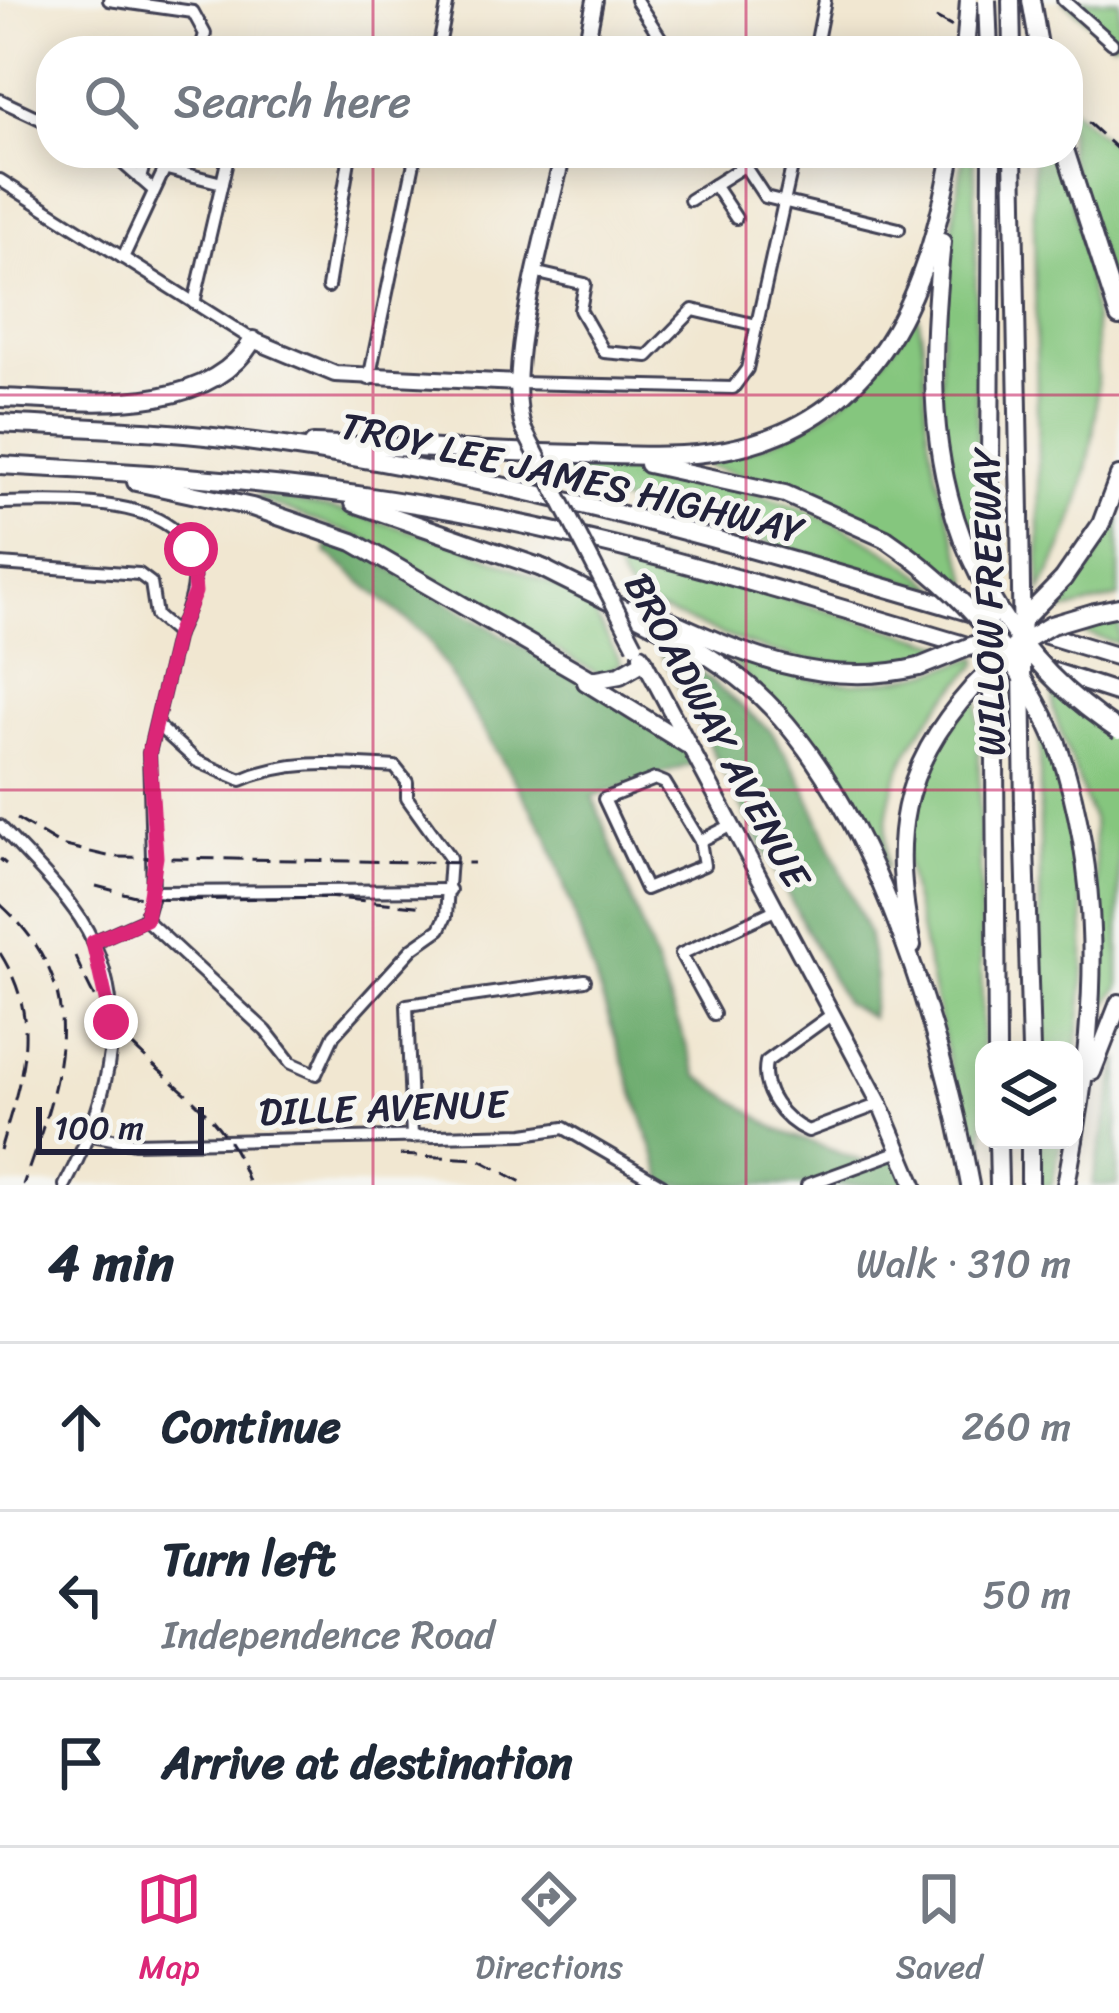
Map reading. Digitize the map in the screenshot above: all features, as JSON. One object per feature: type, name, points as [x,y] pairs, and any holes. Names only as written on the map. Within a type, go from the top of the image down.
[{"type":"highway","points":[[966,36],[969,0]]},
{"type":"highway","points":[[987,0],[988,36]]},
{"type":"highway","points":[[1011,0],[1012,36]]},
{"type":"highway","points":[[1031,0],[1037,36]]},
{"type":"highway","points":[[256,442],[667,456],[730,449],[788,428],[839,397],[887,347],[917,293],[949,168]]},
{"type":"highway","points":[[950,168],[934,312],[934,410],[941,478],[963,540],[997,610],[1071,697],[1119,731]]},
{"type":"highway","name":"WILLOW FREEWAY","points":[[992,168],[988,608],[998,1041]]},
{"type":"highway","name":"WILLOW FREEWAY","points":[[1013,168],[1031,1041]]},
{"type":"highway","points":[[1071,168],[1119,328]]},
{"type":"highway","points":[[0,398],[88,403],[187,387],[231,367],[253,340]]},
{"type":"highway","name":"TROY LEE JAMES HIGHWAY","points":[[0,423],[256,442],[684,528],[1119,657]]},
{"type":"highway","points":[[564,454],[750,483],[817,505],[886,539],[943,580],[991,631],[1016,665],[1057,743],[1082,826],[1094,920],[1083,1044]]},
{"type":"highway","name":"TROY LEE JAMES HIGHWAY","points":[[0,465],[331,495],[701,569],[1119,693]]},
{"type":"highway","points":[[64,469],[252,507],[319,528],[385,560],[686,744]]},
{"type":"highway","points":[[392,507],[789,669],[856,677],[920,668],[1014,628],[1063,579],[1101,524],[1119,476]]},
{"type":"highway","points":[[538,566],[692,646],[740,679],[791,729],[865,841],[925,1011]]},
{"type":"highway","points":[[970,1185],[925,1011],[900,875],[902,819],[922,755],[973,687],[1012,648],[1051,626],[1119,607]]},
{"type":"highway","points":[[541,652],[603,681],[640,653]]},
{"type":"highway","points":[[1083,1111],[1119,1003]]},
{"type":"highway","points":[[998,1149],[999,1185]]},
{"type":"highway","points":[[1030,1149],[1030,1185]]},
{"type":"highway","points":[[1066,1185],[1072,1149]]},
{"type":"main road","points":[[588,36],[595,0]]},
{"type":"main road","name":"BROADWAY AVENUE","points":[[560,168],[518,383],[524,430],[880,1104],[914,1185]]},
{"type":"main road","points":[[253,340],[296,362],[369,379],[518,383]]},
{"type":"street","points":[[109,0],[193,12],[204,36]]},
{"type":"street","points":[[441,36],[448,0]]},
{"type":"street","points":[[636,0],[659,36]]},
{"type":"street","points":[[818,36],[825,0]]},
{"type":"street","points":[[1063,0],[1112,43]]},
{"type":"street","points":[[0,100],[36,117]]},
{"type":"street","points":[[129,168],[151,188]]},
{"type":"street","points":[[140,179],[143,168]]},
{"type":"street","points":[[194,303],[226,168]]},
{"type":"street","points":[[328,287],[349,168]]},
{"type":"street","points":[[369,379],[413,168]]},
{"type":"street","points":[[690,200],[741,168]]},
{"type":"street","points":[[745,168],[765,197],[784,206],[898,229]]},
{"type":"street","points":[[518,383],[733,388],[747,369],[792,168]]},
{"type":"street","points":[[123,258],[151,188],[167,169],[222,183]]},
{"type":"street","points":[[0,180],[253,340]]},
{"type":"street","points":[[714,185],[736,218]]},
{"type":"street","points":[[538,273],[585,284],[580,310],[604,352],[648,356],[693,310],[757,325]]},
{"type":"street","points":[[0,502],[108,508],[175,526],[191,549],[197,579],[177,634],[149,753],[153,892],[146,919]]},
{"type":"street","points":[[0,564],[139,574],[151,583],[156,616],[177,634]]},
{"type":"street","points":[[146,919],[266,1031],[291,1063],[316,1074],[334,1035],[413,948],[440,929],[450,890],[450,858],[407,798],[407,782],[395,767],[314,763],[266,769],[241,779],[196,761],[158,724]]},
{"type":"street","points":[[655,779],[664,783],[700,842],[704,865],[646,889],[604,799],[655,779]]},
{"type":"street","points":[[0,826],[66,899],[93,942],[107,994],[110,1077],[91,1135],[65,1185]]},
{"type":"street","points":[[700,842],[730,826]]},
{"type":"street","points":[[153,892],[450,890]]},
{"type":"street","points":[[714,1014],[680,954],[775,910]]},
{"type":"street","points":[[93,942],[146,919]]},
{"type":"street","points":[[412,1137],[406,1005],[585,980]]},
{"type":"street","points":[[831,1015],[766,1062],[770,1095],[795,1126],[808,1131],[880,1104]]},
{"type":"street","name":"DILLE AVENUE","points":[[91,1135],[134,1143],[412,1137],[564,1128],[662,1185]]},
{"type":"street","points":[[807,1185],[900,1151]]},
{"type":"green space","points":[[1063,0],[1119,0],[1119,40],[1112,43]]},
{"type":"green space","points":[[1083,119],[1119,151],[1119,317],[1073,168],[1083,168]]},
{"type":"green space","points":[[962,168],[974,168],[978,524],[965,524],[951,488],[943,443],[941,342]]},
{"type":"green space","points":[[1033,168],[1062,168],[1087,269],[1097,379],[1083,486],[1040,592]]},
{"type":"green space","points":[[917,314],[931,447],[970,582],[958,584],[889,532],[826,498],[707,466],[709,459],[776,440],[830,410],[876,369]]},
{"type":"green space","points":[[562,465],[664,474],[763,495],[856,533],[941,591],[575,489]]},
{"type":"green space","points":[[258,495],[345,512],[461,545],[587,600],[621,663],[601,676],[370,541],[257,499]]},
{"type":"green space","points":[[1119,516],[1119,597],[1040,617],[1090,569]]},
{"type":"green space","points":[[332,533],[686,744],[696,763],[593,797],[698,1076],[778,1130],[869,1164],[900,1151],[914,1185],[665,1185],[547,835],[427,637],[326,552]]},
{"type":"green space","points":[[606,547],[953,647],[883,663],[852,664],[759,648],[640,600],[625,584]]},
{"type":"green space","points":[[1119,618],[1119,644],[1075,630]]},
{"type":"green space","points":[[649,630],[771,731],[800,777],[868,933],[876,977],[871,1017],[844,1002]]},
{"type":"green space","points":[[725,654],[791,675],[851,682],[911,676],[978,657],[978,664],[937,710],[906,755],[889,807],[887,869],[816,748]]},
{"type":"green space","points":[[978,688],[982,1041],[975,1041],[975,1149],[984,1149],[983,1185],[975,1185],[905,859],[920,773]]},
{"type":"green space","points":[[1053,690],[1119,741],[1119,986],[1097,1019],[1099,917],[1093,821],[1053,710]]},
{"type":"green space","points":[[1040,723],[1068,804],[1084,936],[1078,1041],[1040,1041]]},
{"type":"green space","points":[[1118,1061],[1117,1185],[1092,1185]]},
{"type":"green space","points":[[1040,1149],[1059,1149],[1052,1185],[1039,1185]]},
{"type":"railway","points":[[936,18],[969,36]]},
{"type":"railway","points":[[1083,118],[1119,151]]},
{"type":"railway","points":[[17,819],[61,845],[112,857],[474,863]]},
{"type":"railway","points":[[0,859],[6,864]]},
{"type":"railway","points":[[96,886],[135,896],[197,901]]},
{"type":"railway","points":[[184,900],[327,897],[424,907]]},
{"type":"railway","points":[[0,904],[30,937],[49,970],[59,1003],[57,1073],[23,1185]]},
{"type":"railway","points":[[0,953],[22,1003],[25,1027],[21,1074],[0,1150]]},
{"type":"railway","points":[[75,956],[111,1022],[207,1114],[238,1158],[249,1185]]},
{"type":"railway","points":[[400,1155],[478,1159],[527,1185]]},
{"type":"route","points":[[111,1022],[93,942],[146,919],[153,892],[156,857],[149,753],[177,634],[195,592],[191,549]]}]
